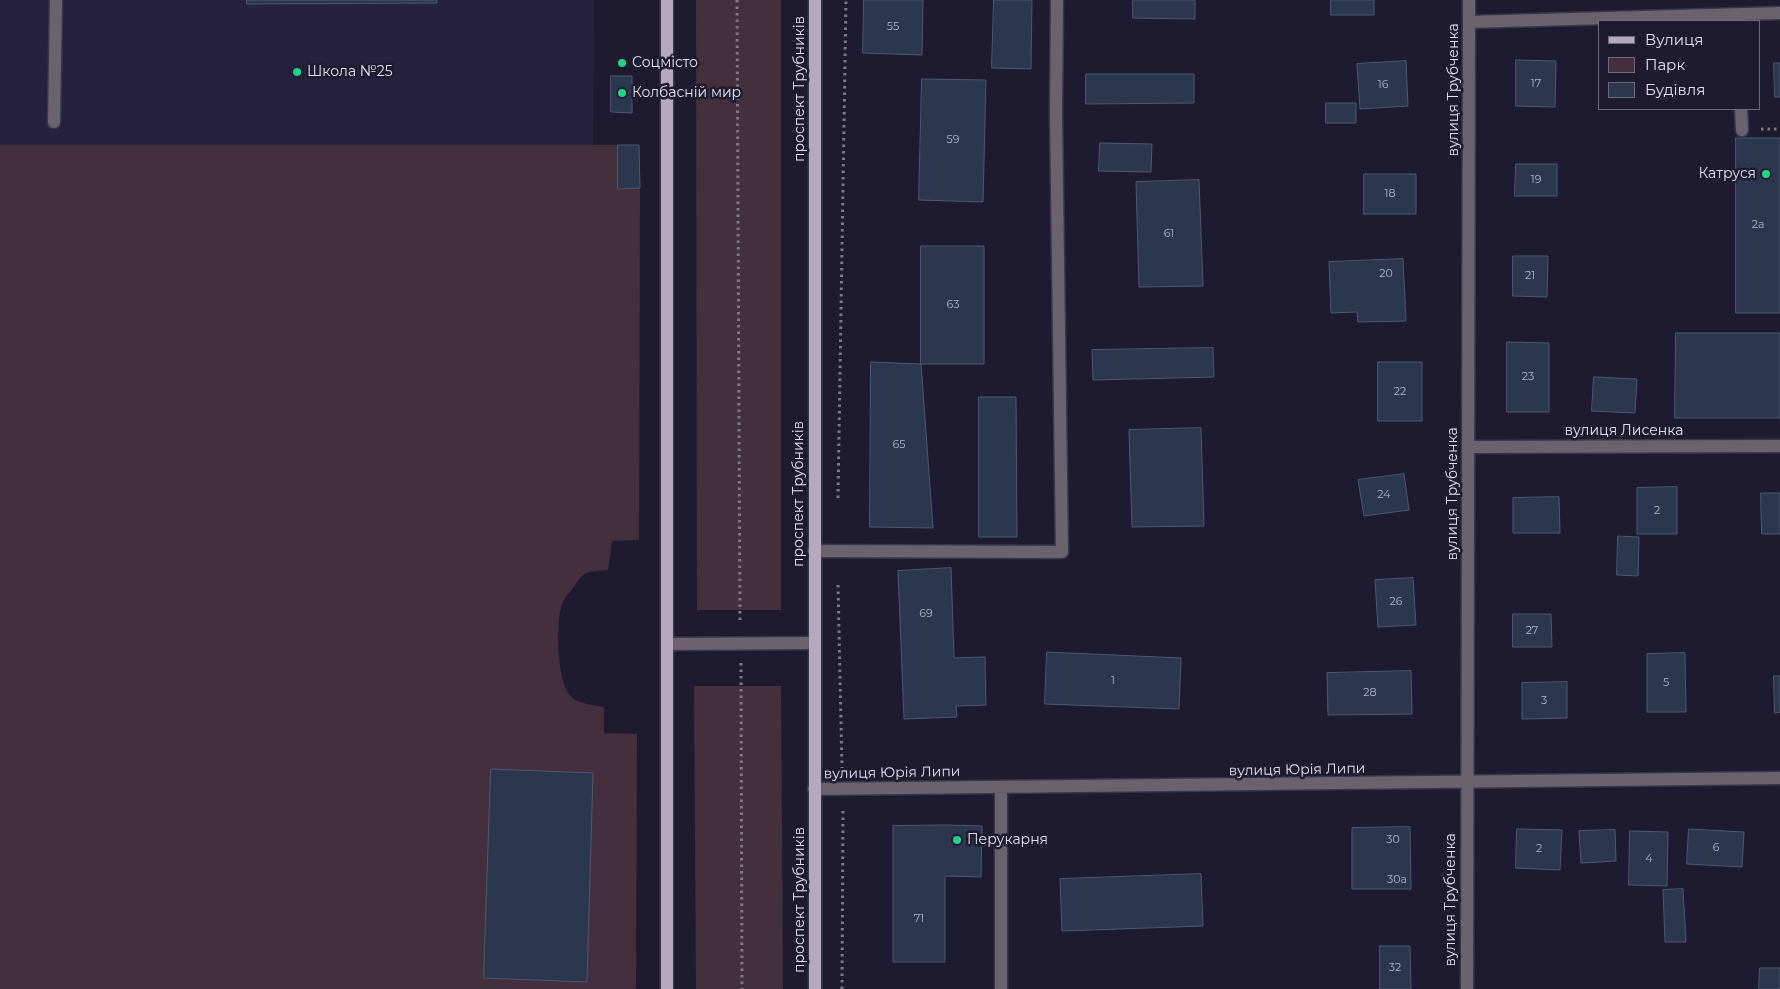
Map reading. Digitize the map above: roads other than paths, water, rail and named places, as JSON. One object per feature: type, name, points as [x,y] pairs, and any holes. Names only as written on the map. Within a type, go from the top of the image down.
[{"type":"main road","points":[[667,0],[667,989]]},
{"type":"main road","name":"проспект Трубників","points":[[815,0],[815,989]]},
{"type":"street","points":[[54,122],[56,0]]},
{"type":"street","points":[[814,551],[1062,552],[1056,113],[1057,0]]},
{"type":"street","name":"вулиця Трубченка","points":[[1467,989],[1469,0]]},
{"type":"street","points":[[1604,20],[1739,18],[1780,13]]},
{"type":"street","points":[[1469,22],[1598,20]]},
{"type":"street","points":[[1741,110],[1742,130]]},
{"type":"street","name":"вулиця Лисенка","points":[[1469,447],[1780,446]]},
{"type":"street","points":[[667,644],[814,643]]},
{"type":"street","name":"вулиця Юрія Липи","points":[[814,789],[1780,778]]},
{"type":"street","points":[[1001,787],[1001,989]]},
{"type":"place","name":"Соцмісто","points":[[622,63]]},
{"type":"place","name":"Школа №25","points":[[297,72]]},
{"type":"place","name":"Колбасній мир","points":[[622,93]]},
{"type":"place","name":"Катруся","points":[[1766,174]]},
{"type":"place","name":"Перукарня","points":[[957,840]]}]
